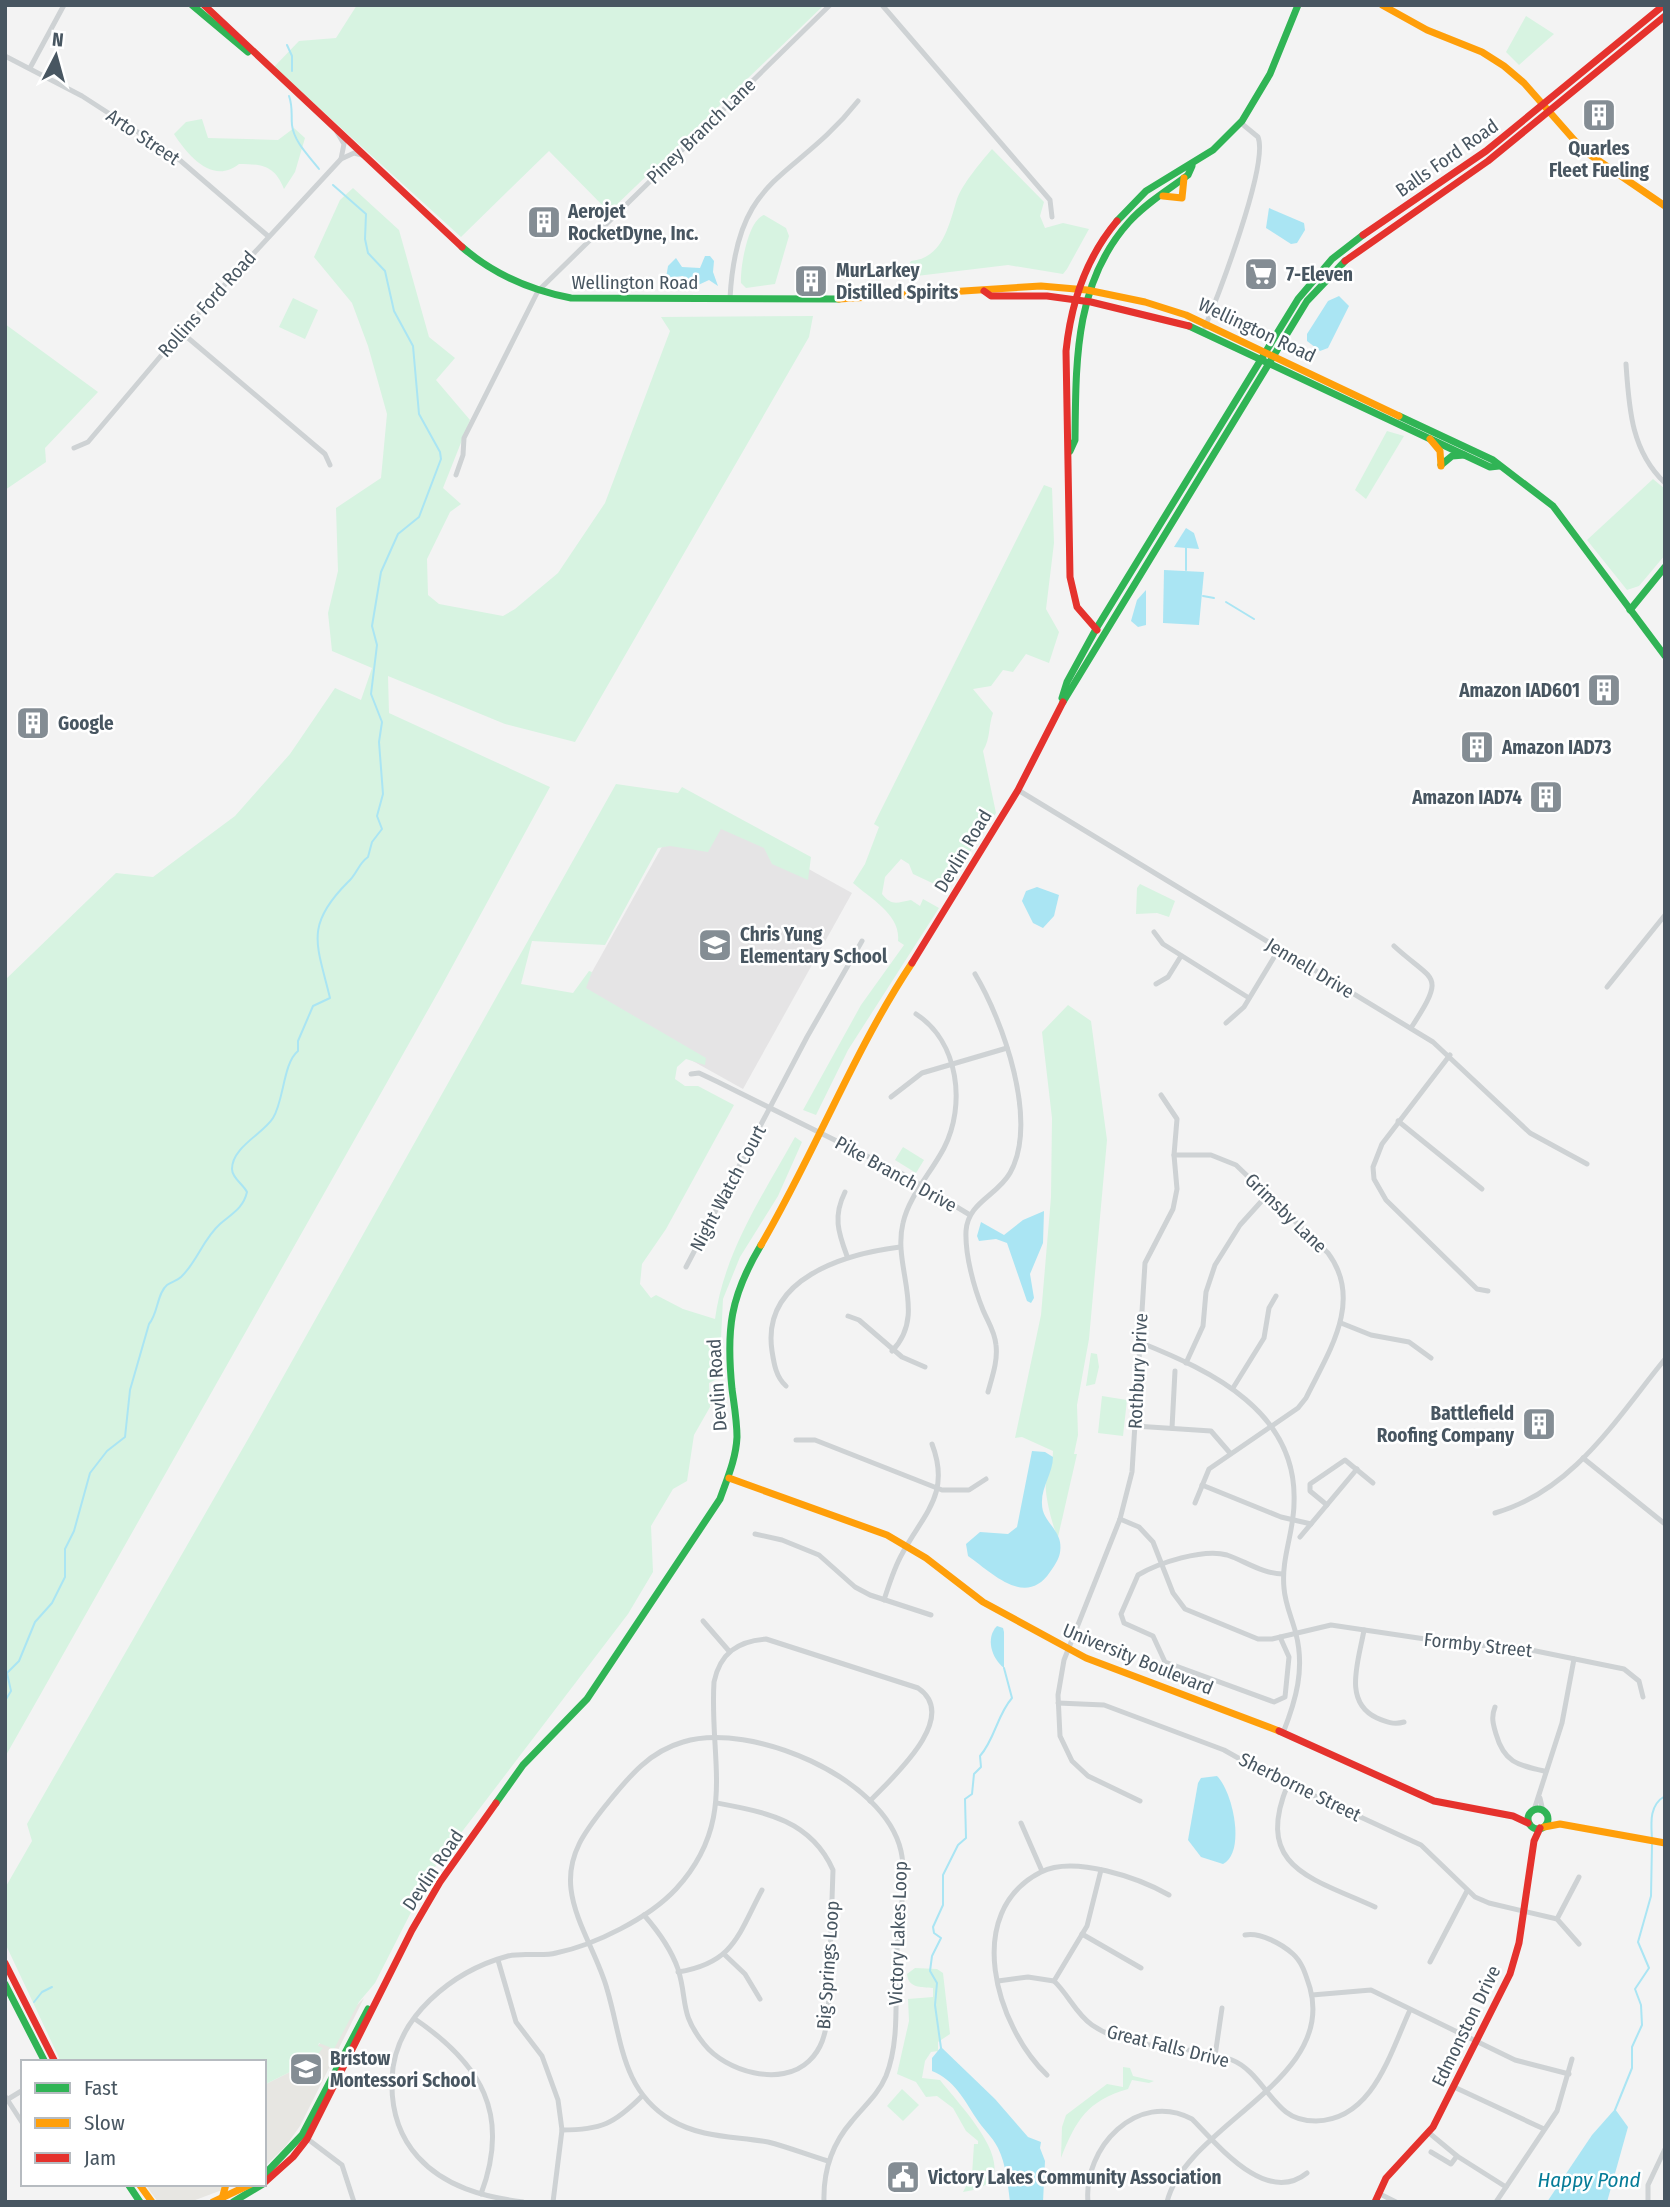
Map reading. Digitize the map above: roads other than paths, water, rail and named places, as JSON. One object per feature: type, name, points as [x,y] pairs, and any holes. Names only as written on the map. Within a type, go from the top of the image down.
[{"type":"main road","name":"Wellington Road","points":[[192,5],[281,79]]},
{"type":"main road","name":"Wellington Road","points":[[204,5],[477,259],[506,278],[538,291],[588,300],[862,299],[984,291],[990,287],[1005,286],[1077,289],[1145,302],[1206,323],[1264,355]]},
{"type":"main road","points":[[1070,451],[1075,440],[1078,328],[1087,290],[1097,267],[1117,236],[1184,178],[1192,166],[1241,123],[1268,83],[1298,5]]},
{"type":"main road","points":[[1382,5],[1427,30],[1492,57],[1515,75],[1583,150],[1665,206]]},
{"type":"main road","name":"Balls Ford Road","points":[[1264,355],[1303,291],[1328,262],[1350,243],[1463,169],[1664,5]]},
{"type":"main road","name":"Balls Ford Road","points":[[1273,359],[1307,301],[1332,270],[1353,252],[1458,184],[1550,113],[1665,16]]},
{"type":"main road","points":[[1104,634],[1080,614],[1072,588],[1070,451],[1066,441],[1068,340],[1074,299],[1098,246],[1124,213],[1168,178],[1184,167],[1192,166]]},
{"type":"main road","points":[[1159,197],[1171,195],[1182,198],[1184,178]]},
{"type":"main road","points":[[1404,218],[1413,202]]},
{"type":"main road","name":"Wellington Road","points":[[984,291],[991,296],[1074,299],[1134,310],[1203,332],[1264,355],[1475,451],[1526,483],[1552,506],[1665,656]]},
{"type":"main road","name":"Devlin Road","points":[[1059,709],[1067,682],[1096,629],[1264,355]]},
{"type":"main road","name":"Wellington Road","points":[[1273,359],[1490,467],[1499,466]]},
{"type":"main road","name":"Devlin Road","points":[[266,2182],[293,2157],[305,2137],[362,2018],[380,1991],[440,1882],[523,1765],[587,1699],[710,1516],[729,1478],[737,1437],[728,1345],[734,1300],[745,1272],[787,1201],[886,1002],[946,910],[1018,790],[1059,709],[1273,359]]},
{"type":"main road","points":[[1427,436],[1440,450],[1441,466],[1452,456],[1468,456]]},
{"type":"main road","points":[[1630,610],[1665,568]]},
{"type":"main road","name":"University Boulevard","points":[[729,1478],[852,1520],[906,1546],[983,1602],[1068,1649],[1283,1733],[1434,1801],[1513,1816],[1542,1828]]},
{"type":"main road","points":[[1530,1825],[1532,1811]]},
{"type":"main road","name":"University Boulevard","points":[[1513,1816],[1532,1811],[1545,1814]]},
{"type":"main road","points":[[1545,1814],[1560,1824]]},
{"type":"main road","name":"Edmonston Drive","points":[[1377,2198],[1401,2158],[1428,2132],[1454,2087],[1510,1974],[1534,1841],[1542,1828],[1545,1814]]},
{"type":"main road","points":[[1542,1828],[1560,1824],[1665,1843]]},
{"type":"main road","name":"Edmonston Drive","points":[[1530,1825],[1534,1841]]},
{"type":"main road","points":[[5,1963],[54,2060]]},
{"type":"main road","points":[[5,1984],[44,2060]]},
{"type":"main road","name":"Devlin Road","points":[[266,2173],[305,2137]]},
{"type":"main road","points":[[129,2186],[141,2202]]},
{"type":"main road","points":[[140,2186],[152,2202]]},
{"type":"main road","points":[[222,2199],[226,2186]]},
{"type":"main road","name":"Devlin Road","points":[[213,2202],[239,2198],[260,2186]]},
{"type":"street","points":[[30,68],[64,5]]},
{"type":"street","name":"Piney Branch Lane","points":[[456,475],[463,455],[464,438],[538,291],[830,5]]},
{"type":"street","points":[[882,5],[1050,200],[1052,217]]},
{"type":"street","name":"Arto Street","points":[[5,56],[82,96],[175,156],[268,236]]},
{"type":"street","points":[[730,298],[735,246],[752,206],[779,173],[828,134],[858,101]]},
{"type":"street","points":[[1203,332],[1234,249],[1259,163],[1258,137],[1241,123]]},
{"type":"street","points":[[337,131],[344,144],[341,159]]},
{"type":"street","points":[[341,159],[354,153],[363,155]]},
{"type":"street","name":"Rollins Ford Road","points":[[74,448],[88,442],[181,332],[341,159]]},
{"type":"street","points":[[181,332],[325,454],[330,465]]},
{"type":"street","points":[[1626,364],[1631,416],[1639,446],[1665,483]]},
{"type":"street","name":"Jennell Drive","points":[[1018,790],[1411,1028],[1450,1055],[1523,1127],[1587,1164]]},
{"type":"street","points":[[1607,987],[1665,915]]},
{"type":"street","points":[[1154,932],[1163,944],[1249,998]]},
{"type":"street","name":"Night Watch Court","points":[[686,1267],[862,942]]},
{"type":"street","points":[[1394,946],[1428,971],[1432,980],[1431,996],[1411,1028]]},
{"type":"street","points":[[1226,1023],[1239,1013],[1279,950]]},
{"type":"street","points":[[1156,984],[1168,977],[1181,956]]},
{"type":"street","points":[[975,974],[997,1016],[1007,1048],[1016,1092],[1019,1145],[1009,1174],[970,1215],[966,1230],[978,1297],[996,1346],[988,1392]]},
{"type":"street","points":[[892,1351],[901,1342],[909,1323],[900,1247],[903,1222],[920,1186],[945,1146],[952,1126],[956,1097],[947,1047],[916,1014]]},
{"type":"street","points":[[891,1097],[922,1073],[1007,1048]]},
{"type":"street","points":[[1450,1055],[1398,1121],[1377,1154],[1373,1167],[1380,1191],[1478,1289],[1488,1291]]},
{"type":"street","name":"Pike Branch Drive","points":[[691,1074],[699,1073],[899,1172],[970,1215]]},
{"type":"street","name":"Rothbury Drive","points":[[1140,1801],[1088,1776],[1076,1766],[1060,1736],[1058,1703],[1059,1677],[1120,1519],[1132,1472],[1145,1263],[1176,1198],[1174,1155],[1177,1119],[1161,1094]]},
{"type":"street","points":[[1398,1121],[1482,1189]]},
{"type":"street","name":"Grimsby Lane","points":[[1174,1155],[1201,1153],[1228,1161],[1268,1194],[1328,1253],[1338,1268],[1345,1292],[1341,1323],[1306,1398],[1272,1426],[1209,1469],[1195,1503]]},
{"type":"street","points":[[845,1192],[836,1221],[847,1256]]},
{"type":"street","points":[[1186,1363],[1203,1326],[1206,1292],[1215,1265],[1240,1225],[1268,1194]]},
{"type":"street","points":[[786,1386],[777,1375],[771,1346],[778,1312],[807,1276],[847,1256],[900,1247]]},
{"type":"street","points":[[1233,1388],[1265,1338],[1269,1308],[1276,1296]]},
{"type":"street","points":[[848,1316],[859,1320],[892,1351],[925,1367]]},
{"type":"street","points":[[1341,1323],[1371,1335],[1409,1342],[1431,1358]]},
{"type":"street","points":[[1139,1342],[1233,1388],[1253,1404],[1272,1426],[1287,1454],[1293,1476],[1293,1519],[1283,1574],[1286,1599],[1296,1633],[1299,1680],[1283,1733]]},
{"type":"street","points":[[1495,1513],[1552,1488],[1583,1458],[1665,1359]]},
{"type":"street","points":[[1172,1428],[1175,1371]]},
{"type":"street","points":[[1135,1426],[1211,1431],[1230,1453]]},
{"type":"street","points":[[796,1440],[815,1440],[938,1489],[969,1490],[986,1479]]},
{"type":"street","points":[[884,1600],[906,1546],[931,1507],[938,1489],[939,1465],[932,1444]]},
{"type":"street","points":[[1583,1458],[1665,1524]]},
{"type":"street","points":[[1327,1505],[1310,1491],[1311,1481],[1345,1460],[1373,1483]]},
{"type":"street","points":[[1300,1537],[1357,1469]]},
{"type":"street","points":[[1202,1485],[1311,1524]]},
{"type":"street","name":"Formby Street","points":[[1120,1519],[1148,1534],[1177,1600],[1192,1614],[1258,1639],[1280,1637],[1331,1625],[1452,1643],[1517,1648],[1628,1671],[1639,1681],[1643,1697]]},
{"type":"street","points":[[755,1534],[782,1540],[819,1555],[855,1587],[884,1600],[931,1615]]},
{"type":"street","points":[[1280,1637],[1289,1665],[1285,1695],[1277,1703],[1166,1662],[1153,1636],[1126,1624],[1121,1617],[1136,1577],[1163,1565],[1212,1553],[1283,1574]]},
{"type":"street","points":[[703,1621],[729,1651]]},
{"type":"street","points":[[1364,1630],[1356,1699],[1367,1713],[1379,1719],[1393,1723],[1404,1722]]},
{"type":"street","points":[[523,2202],[481,2194],[436,2175],[404,2138],[391,2096],[392,2071],[398,2049],[429,2000],[451,1982],[498,1960],[520,1954],[554,1954],[590,1942],[644,1915],[676,1889],[689,1873],[709,1835],[717,1803],[714,1682],[716,1671],[729,1651],[741,1643],[766,1639],[918,1688],[928,1695],[932,1718],[925,1734],[913,1755],[870,1801]]},
{"type":"street","points":[[1532,1811],[1562,1723],[1574,1658]]},
{"type":"street","name":"Sherborne Street","points":[[1058,1703],[1087,1702],[1110,1706],[1224,1750],[1421,1845],[1437,1858],[1467,1891],[1489,1903],[1557,1919]]},
{"type":"street","points":[[1495,1707],[1492,1719],[1506,1758],[1515,1764],[1544,1771]]},
{"type":"street","name":"Victory Lakes Loop","points":[[824,2202],[828,2161],[845,2130],[882,2084],[894,2042],[902,1853],[886,1820],[870,1801],[833,1773],[783,1750],[748,1738],[716,1736],[681,1742],[652,1756],[624,1783],[580,1839],[573,1858],[571,1890],[607,1989],[626,2067],[642,2096],[659,2112],[691,2130],[773,2144],[828,2161]]},
{"type":"street","points":[[1288,1783],[1276,1821],[1279,1843],[1286,1857],[1305,1874],[1375,1907]]},
{"type":"street","points":[[1540,1794],[1545,1814]]},
{"type":"street","name":"Big Springs Loop","points":[[644,1915],[658,1932],[678,1972],[682,2004],[688,2019],[705,2045],[726,2062],[754,2072],[782,2074],[809,2062],[819,2048],[828,2018],[833,1870],[816,1842],[795,1826],[754,1808],[717,1803]]},
{"type":"street","points":[[1021,1823],[1042,1871]]},
{"type":"street","points":[[1047,2075],[1024,2048],[1011,2026],[998,1981],[995,1939],[1004,1908],[1014,1894],[1042,1871],[1068,1866],[1101,1870],[1146,1883],[1169,1895]]},
{"type":"street","points":[[998,1981],[1028,1977],[1054,1981],[1082,1934],[1094,1907],[1101,1870]]},
{"type":"street","points":[[1579,1877],[1557,1919],[1579,1944]]},
{"type":"street","points":[[678,1972],[709,1964],[725,1955],[762,1890]]},
{"type":"street","points":[[1430,1962],[1467,1891]]},
{"type":"street","points":[[1082,1934],[1141,1968]]},
{"type":"street","points":[[1167,2202],[1183,2169],[1290,2067],[1306,2042],[1313,2015],[1312,1995],[1305,1970],[1294,1955],[1272,1940],[1245,1935]]},
{"type":"street","points":[[725,1955],[745,1974],[760,1999]]},
{"type":"street","points":[[498,1960],[516,2022],[546,2064],[558,2100],[562,2130],[553,2202]]},
{"type":"street","name":"Great Falls Drive","points":[[1054,1981],[1087,2021],[1105,2033],[1168,2049],[1216,2056],[1239,2064],[1295,2118],[1320,2120],[1347,2115],[1365,2099],[1410,2010]]},
{"type":"street","points":[[1312,1995],[1371,1990],[1515,2060],[1569,2074]]},
{"type":"street","points":[[1216,2056],[1222,2008]]},
{"type":"street","points":[[415,2019],[460,2054],[484,2092],[490,2111],[493,2156],[481,2194]]},
{"type":"street","points":[[1496,2202],[1557,2111],[1572,2059]]},
{"type":"street","points":[[1454,2087],[1544,2129]]},
{"type":"street","points":[[562,2130],[606,2126],[642,2096]]},
{"type":"street","points":[[6,2099],[21,2121]]},
{"type":"street","points":[[1088,2202],[1094,2159],[1122,2124],[1139,2115],[1184,2114],[1244,2170],[1266,2178],[1288,2181],[1307,2172]]},
{"type":"street","points":[[1428,2132],[1457,2156],[1506,2187]]},
{"type":"street","points":[[305,2137],[342,2165],[354,2202]]},
{"type":"street","points":[[1648,2202],[1648,2185],[1665,2149]]},
{"type":"street","points":[[1431,2152],[1446,2164],[1451,2164],[1457,2156]]},
{"type":"street","points":[[1377,2198],[1396,2202]]},
{"type":"water","points":[[1269,208],[1304,223],[1305,230],[1297,243],[1291,244],[1266,228]]},
{"type":"water","points":[[705,256],[710,256],[714,261],[713,272],[718,286],[709,280],[696,286],[687,283],[683,276],[666,278],[668,266],[676,258],[682,267],[700,268]]},
{"type":"water","points":[[1339,296],[1349,306],[1328,348],[1320,351],[1307,341],[1307,334],[1328,301]]},
{"type":"water","points":[[1186,528],[1194,533],[1199,549],[1174,547]]},
{"type":"water","points":[[1164,570],[1204,572],[1199,625],[1163,623]]},
{"type":"water","points":[[1146,590],[1146,625],[1138,627],[1131,621],[1137,600]]},
{"type":"water","points":[[1037,887],[1059,895],[1054,916],[1043,928],[1033,923],[1022,901],[1026,891]]},
{"type":"water","points":[[1044,1211],[1043,1243],[1030,1274],[1034,1298],[1031,1303],[1027,1301],[1007,1243],[996,1239],[979,1241],[977,1236],[981,1222],[1004,1235],[1023,1220]]},
{"type":"water","points":[[1032,1451],[1045,1452],[1053,1457],[1042,1504],[1044,1515],[1060,1542],[1060,1551],[1055,1565],[1041,1582],[1030,1587],[1020,1587],[998,1578],[968,1556],[966,1544],[980,1532],[1008,1534],[1017,1527]]},
{"type":"water","points":[[997,1626],[1003,1628],[1004,1632],[1004,1668],[996,1659],[991,1642],[991,1636]]},
{"type":"water","points":[[1217,1776],[1228,1795],[1235,1822],[1234,1847],[1223,1864],[1201,1857],[1188,1840],[1198,1783],[1201,1778]]},
{"type":"water","points":[[941,2047],[995,2099],[1028,2137],[1041,2142],[1040,2148],[1045,2161],[1043,2202],[1010,2202],[1005,2168],[996,2144],[958,2091],[946,2079],[932,2071],[932,2058]]},
{"type":"water","name":"Happy Pond","points":[[1615,2109],[1628,2127],[1607,2202],[1547,2202],[1592,2135]]},
{"type":"waterway","points":[[287,45],[292,56],[292,71]]},
{"type":"waterway","points":[[289,96],[296,137],[319,169]]},
{"type":"waterway","points":[[5,1701],[11,1691],[7,1673],[19,1661],[35,1622],[52,1603],[65,1577],[65,1549],[74,1531],[90,1473],[107,1451],[125,1437],[130,1390],[161,1293],[167,1285],[187,1271],[209,1236],[243,1203],[247,1192],[232,1172],[233,1161],[242,1147],[273,1118],[289,1064],[298,1051],[298,1041],[313,1006],[330,998],[318,949],[320,924],[334,897],[368,857],[372,842],[382,829],[377,816],[383,794],[379,742],[382,722],[371,694],[377,645],[372,626],[381,572],[398,534],[419,517],[441,459],[440,452],[419,414],[413,346],[394,311],[385,271],[368,253],[365,239],[366,214],[333,185]]},
{"type":"waterway","points":[[1186,548],[1186,570]]},
{"type":"waterway","points":[[1203,596],[1214,598]]},
{"type":"waterway","points":[[1226,602],[1254,619]]},
{"type":"waterway","points":[[941,2048],[935,2005],[937,1983],[930,1971],[932,1956],[941,1938],[934,1933],[933,1927],[943,1905],[943,1875],[958,1845],[966,1838],[965,1799],[972,1794],[974,1774],[981,1767],[980,1756],[1012,1698],[1004,1668]]},
{"type":"waterway","points":[[1652,1839],[1651,1821],[1654,1809],[1665,1796]]},
{"type":"waterway","points":[[1615,2110],[1632,2068],[1632,2047],[1642,2025],[1641,2005],[1635,1989],[1649,1968],[1638,1942],[1651,1896],[1652,1844]]},
{"type":"waterway","points":[[34,2002],[42,1992],[52,1987]]},
{"type":"place","name":"Quarles Fleet Fueling","points":[[1599,115]]},
{"type":"place","name":"Aerojet RocketDyne, Inc.","points":[[544,222]]},
{"type":"place","name":"7-Eleven","points":[[1261,274]]},
{"type":"place","name":"MurLarkey Distilled Spirits","points":[[811,281]]},
{"type":"place","name":"Amazon IAD601","points":[[1604,690]]},
{"type":"place","name":"Google","points":[[33,723]]},
{"type":"place","name":"Amazon IAD73","points":[[1477,747]]},
{"type":"place","name":"Amazon IAD74","points":[[1546,797]]},
{"type":"place","name":"Chris Yung Elementary School","points":[[715,945]]},
{"type":"place","name":"Battlefield Roofing Company","points":[[1539,1424]]},
{"type":"place","name":"Bristow Montessori School","points":[[306,2069]]},
{"type":"place","name":"Victory Lakes Community Association","points":[[903,2177]]}]
